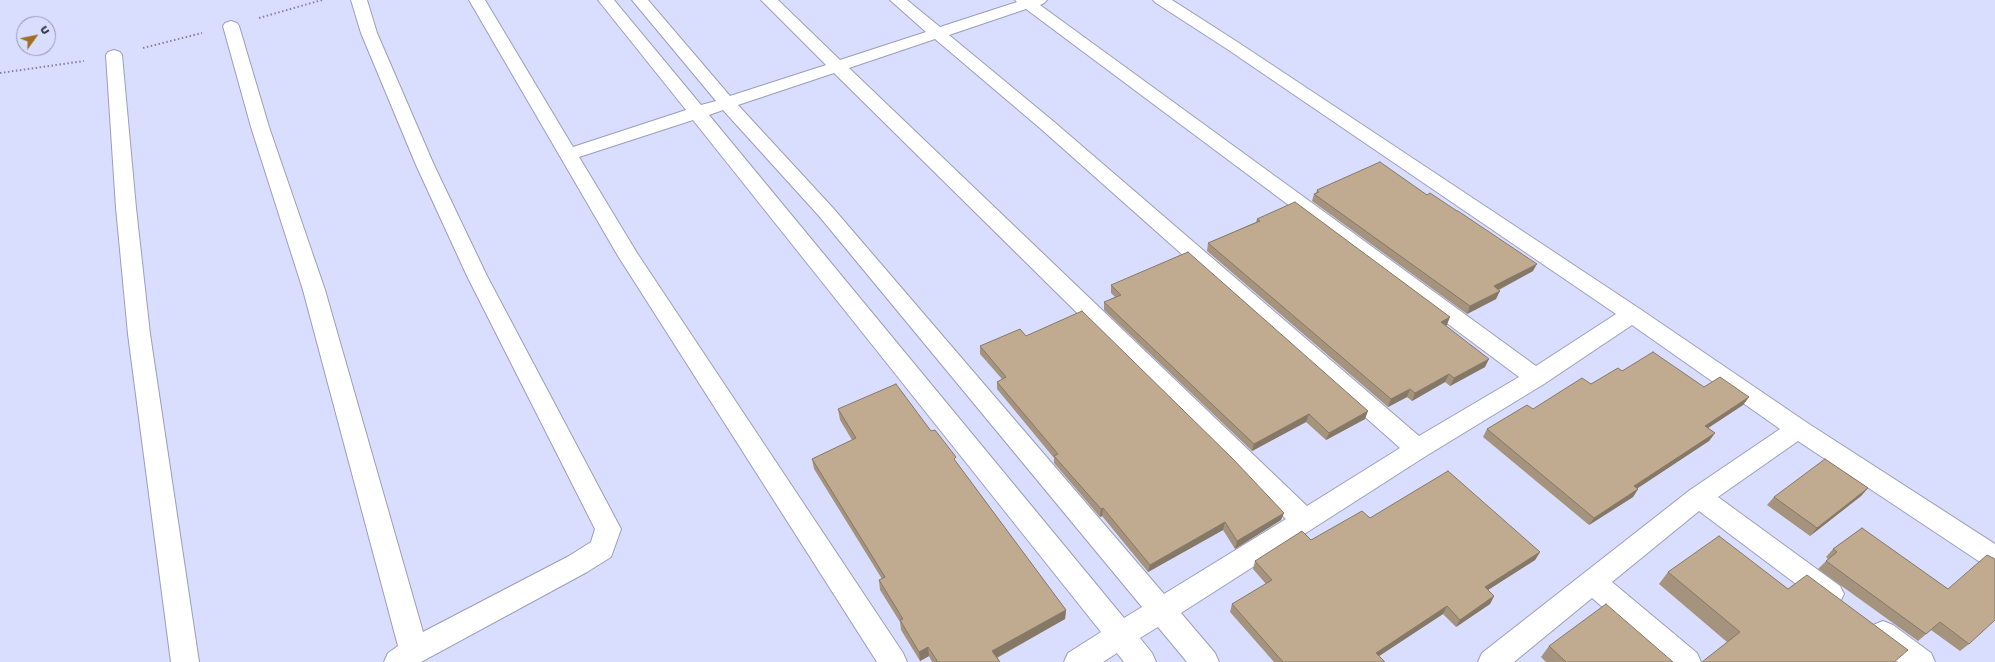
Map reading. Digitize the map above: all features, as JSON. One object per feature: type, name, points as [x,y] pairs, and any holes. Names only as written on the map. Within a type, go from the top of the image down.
[{"type":"street","points":[[232,26],[260,127],[314,290],[406,656],[602,549],[608,529],[477,276],[425,165],[369,33],[360,0]]},
{"type":"street","points":[[477,0],[628,256],[893,662]]},
{"type":"street","points":[[606,0],[1142,662]]},
{"type":"street","points":[[640,0],[726,102],[826,212],[1205,662]]},
{"type":"street","points":[[769,0],[1305,521]]},
{"type":"street","points":[[898,0],[1047,125],[1417,449]]},
{"type":"street","points":[[1161,0],[1252,59],[1632,314],[1798,429],[1995,558]]},
{"type":"street","points":[[568,155],[1031,1],[1536,378]]},
{"type":"street","points":[[114,55],[126,208],[139,334],[186,662]]},
{"type":"street","points":[[1078,662],[1305,521],[1417,449],[1536,378],[1632,314]]},
{"type":"street","points":[[1492,662],[1699,497],[1798,429]]},
{"type":"street","points":[[1699,497],[1921,662]]},
{"type":"street","points":[[1592,581],[1687,662]]},
{"type":"path","points":[[0,73],[67,64],[114,55],[232,26],[322,0]]},
{"type":"building","points":[[1380,162],[1427,195],[1430,193],[1537,264],[1494,286],[1500,291],[1470,306],[1314,194],[1319,192],[1317,190]]},
{"type":"building","points":[[1295,202],[1450,317],[1441,322],[1489,359],[1454,378],[1449,374],[1415,393],[1410,389],[1391,399],[1208,243],[1260,221],[1257,219]]},
{"type":"building","points":[[1188,252],[1368,411],[1329,433],[1309,414],[1254,444],[1104,302],[1121,295],[1111,285]]},
{"type":"building","points":[[1082,311],[1234,460],[1284,513],[1237,541],[1225,522],[1150,565],[1103,508],[1101,509],[1054,456],[1058,454],[997,382],[1006,377],[980,346],[1020,329],[1026,336]]},
{"type":"building","points":[[1653,352],[1704,387],[1720,377],[1749,397],[1705,426],[1715,433],[1634,486],[1638,489],[1594,518],[1487,429],[1527,405],[1533,409],[1582,378],[1591,384],[1618,368],[1622,371]]},
{"type":"building","points":[[896,384],[931,431],[935,430],[956,457],[954,459],[1066,610],[992,651],[1000,662],[938,662],[928,647],[919,652],[900,620],[903,619],[879,580],[885,577],[812,459],[856,438],[838,409]]},
{"type":"building","points":[[1825,459],[1868,488],[1817,528],[1774,497]]},
{"type":"building","points":[[1448,471],[1540,552],[1485,587],[1494,596],[1460,620],[1447,606],[1376,653],[1385,662],[1283,662],[1232,604],[1272,580],[1255,561],[1302,531],[1311,540],[1362,511],[1370,518]]},
{"type":"building","points":[[1862,528],[1948,589],[1987,555],[1995,559],[1995,620],[1969,644],[1940,622],[1926,634],[1826,561],[1837,552],[1833,549]]},
{"type":"building","points":[[1719,536],[1788,589],[1807,575],[1908,650],[1894,662],[1702,662],[1740,632],[1668,572]]},
{"type":"building","points":[[1606,604],[1673,662],[1566,662],[1549,646]]}]
